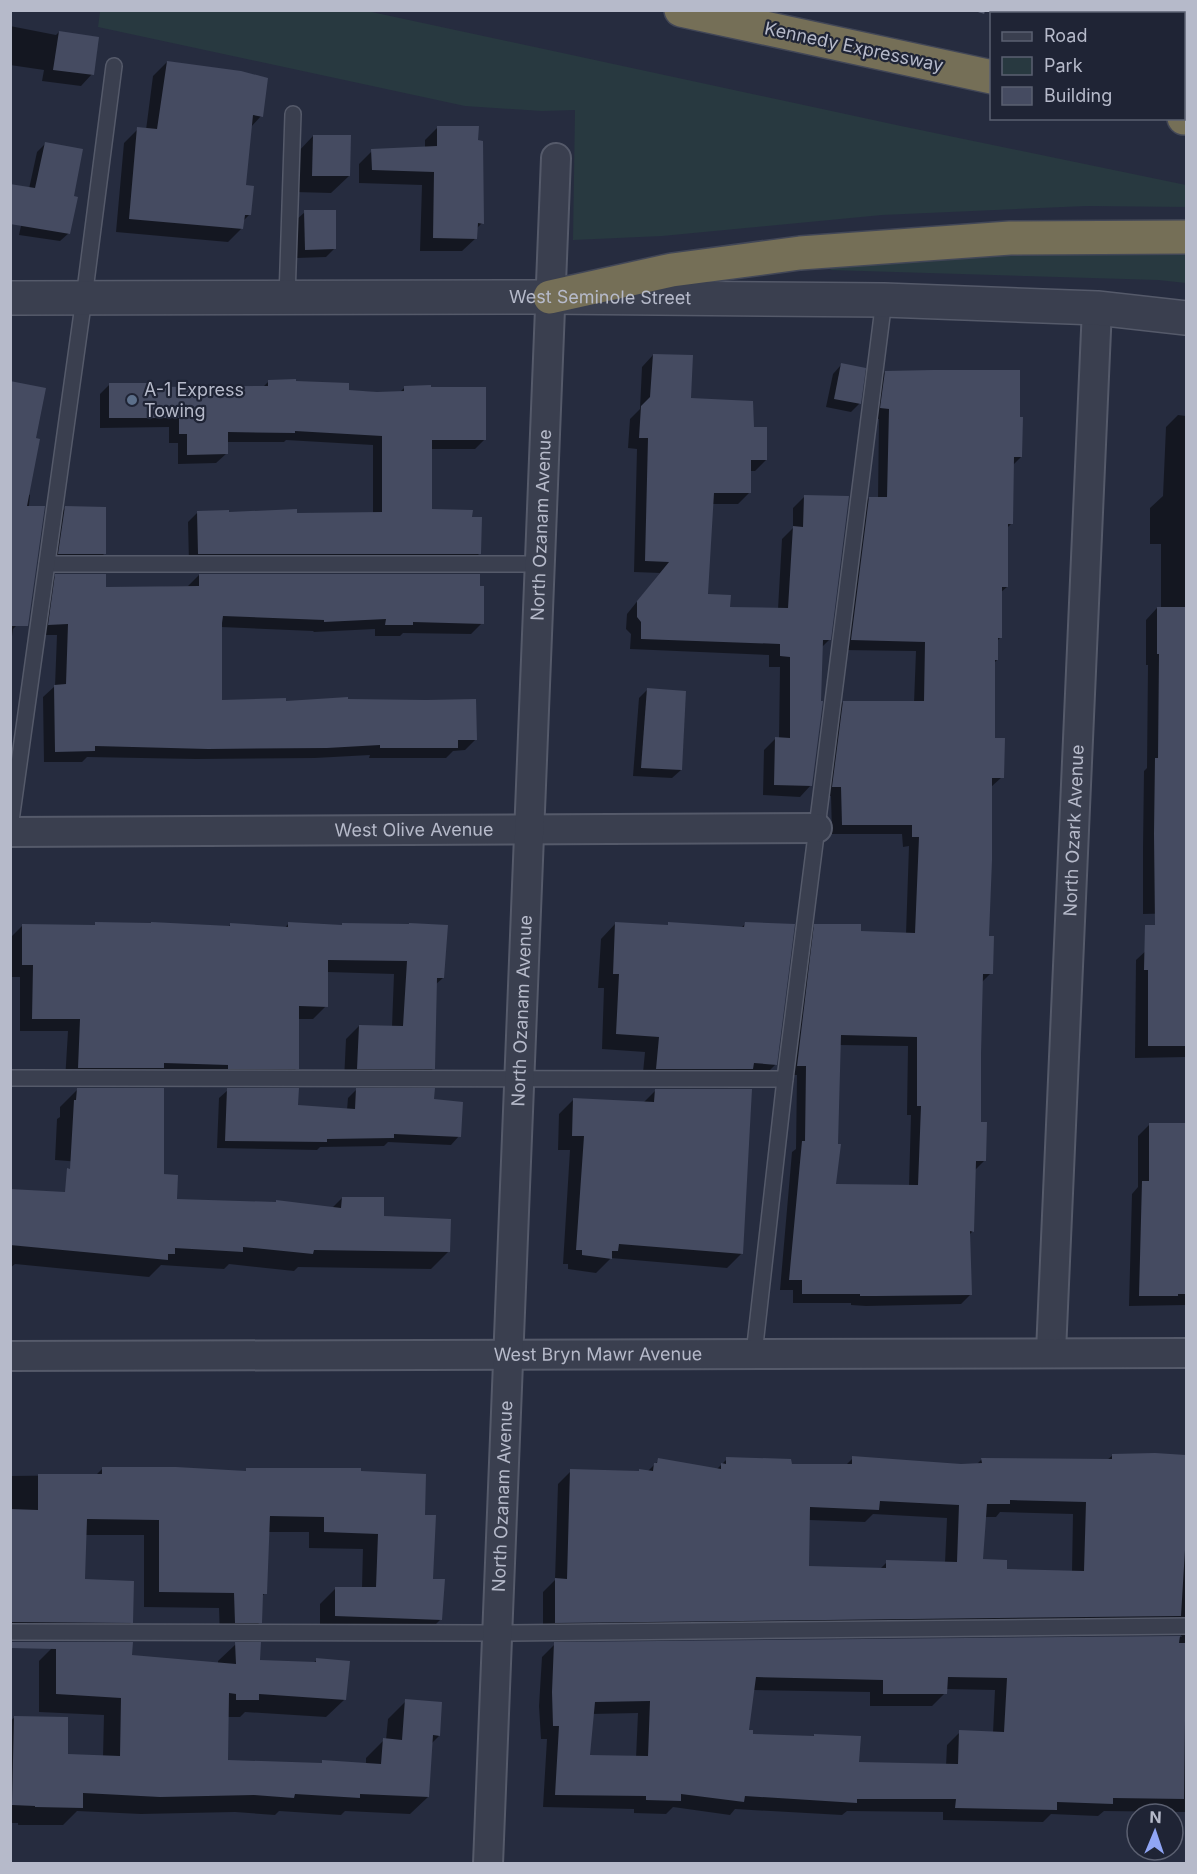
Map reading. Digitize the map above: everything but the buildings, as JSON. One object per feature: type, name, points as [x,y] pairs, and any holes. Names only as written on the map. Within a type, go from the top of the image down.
[{"type":"highway","name":"Kennedy Expressway","points":[[681,10],[990,77]]},
{"type":"highway","points":[[550,297],[672,270],[800,253],[1010,238],[1186,237]]},
{"type":"street","name":"North Ozanam Avenue","points":[[488,1863],[556,158]]},
{"type":"street","name":"West Seminole Street","points":[[10,298],[550,297],[884,300],[1097,308],[1186,318]]},
{"type":"street","name":"North Ozark Avenue","points":[[1051,1352],[1097,308]]},
{"type":"street","name":"West Olive Avenue","points":[[10,830],[817,828]]},
{"type":"street","name":"West Bryn Mawr Avenue","points":[[10,1356],[1186,1353]]},
{"type":"lane","points":[[10,830],[114,66]]},
{"type":"lane","points":[[287,298],[293,114]]},
{"type":"lane","points":[[754,1354],[785,1079],[884,300]]},
{"type":"lane","points":[[47,564],[539,564]]},
{"type":"lane","points":[[10,1077],[785,1079]]},
{"type":"lane","points":[[10,1632],[497,1633],[1186,1626]]},
{"type":"green space","points":[[89,11],[367,11],[1186,185],[1186,207],[1087,206],[882,215],[662,236],[573,240],[575,110],[542,111],[465,106],[98,27],[100,12]]},
{"type":"green space","points":[[1038,249],[1186,252],[1186,283],[1158,280],[830,270],[838,263]]},
{"type":"railway","points":[[979,10],[990,13]]},
{"type":"railway","points":[[1095,10],[1102,12]]},
{"type":"place","name":"A-1 Express Towing","points":[[132,400]]}]
